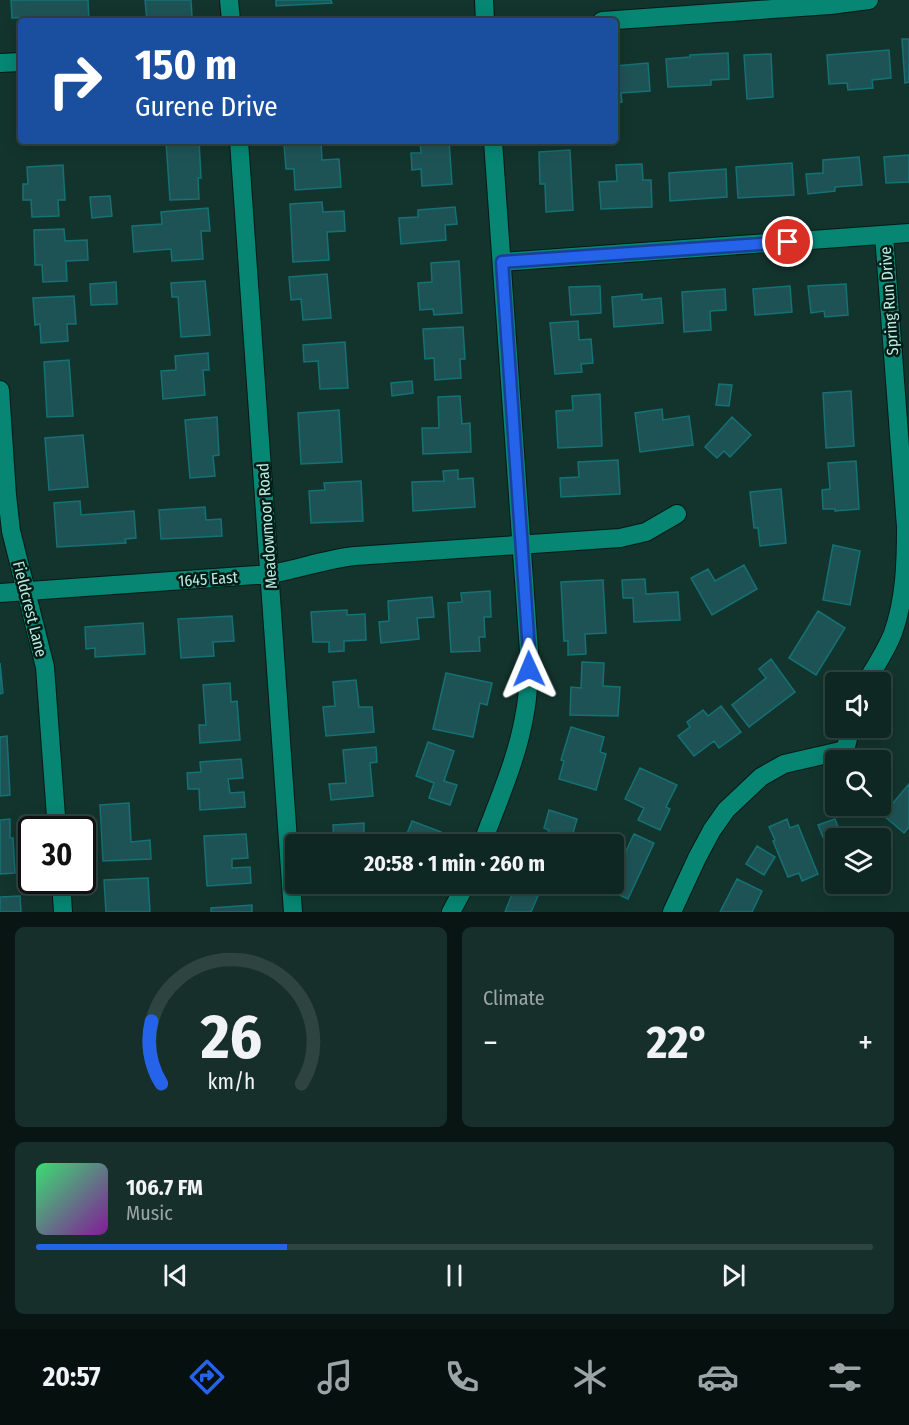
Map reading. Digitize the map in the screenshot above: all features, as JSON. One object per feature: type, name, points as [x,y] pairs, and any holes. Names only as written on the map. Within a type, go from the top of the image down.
[{"type":"street","points":[[229,0],[231,18]]},
{"type":"street","points":[[484,0],[485,18]]},
{"type":"street","points":[[618,19],[759,5],[838,4],[869,0]]},
{"type":"street","points":[[0,63],[18,62]]},
{"type":"street","name":"Meadowmoor Road","points":[[239,144],[293,912]]},
{"type":"street","points":[[486,834],[516,753],[525,712],[529,651],[493,144]]},
{"type":"street","points":[[502,262],[909,233]]},
{"type":"street","name":"Spring Run Drive","points":[[872,672],[893,634],[906,569],[905,516],[884,235]]},
{"type":"street","name":"Fieldcrest Lane","points":[[0,390],[11,531],[45,667],[56,816]]},
{"type":"street","name":"1645 East","points":[[0,593],[271,574],[355,556],[629,536],[646,532],[677,514]]},
{"type":"street","points":[[672,912],[697,858],[726,810],[761,777],[784,764],[845,750],[848,738]]},
{"type":"street","points":[[62,894],[63,912]]},
{"type":"street","points":[[451,912],[461,894]]},
{"type":"building","points":[[11,0],[88,0],[89,18],[12,18]]},
{"type":"building","points":[[145,0],[191,0],[192,17],[147,18]]},
{"type":"building","points":[[276,0],[331,0],[332,3],[276,6]]},
{"type":"building","points":[[902,39],[909,39],[909,82],[905,83]]},
{"type":"building","points":[[889,50],[891,78],[872,80],[873,88],[848,90],[847,83],[829,84],[827,55]]},
{"type":"building","points":[[728,53],[729,79],[711,80],[711,85],[668,87],[666,59]]},
{"type":"building","points":[[771,54],[773,97],[747,99],[744,55]]},
{"type":"building","points":[[648,63],[650,91],[621,93],[622,102],[618,103],[618,66]]},
{"type":"building","points":[[166,144],[199,144],[201,178],[198,178],[199,199],[170,200]]},
{"type":"building","points":[[284,144],[321,144],[322,160],[339,159],[341,187],[295,190],[294,169],[286,169]]},
{"type":"building","points":[[420,144],[449,144],[452,184],[422,186],[421,169],[412,170],[411,153],[421,153]]},
{"type":"building","points":[[570,150],[573,210],[546,212],[545,184],[540,184],[539,152]]},
{"type":"building","points":[[909,155],[909,182],[886,183],[884,157]]},
{"type":"building","points":[[859,157],[862,185],[835,187],[835,191],[808,194],[806,174],[823,173],[823,160]]},
{"type":"building","points":[[792,163],[794,195],[738,198],[736,167]]},
{"type":"building","points":[[642,164],[643,180],[651,180],[652,207],[601,209],[599,182],[617,181],[616,165]]},
{"type":"building","points":[[63,165],[65,200],[58,200],[59,216],[32,217],[31,200],[23,200],[23,184],[28,184],[27,167]]},
{"type":"building","points":[[726,169],[727,197],[670,201],[669,173]]},
{"type":"building","points":[[110,196],[112,216],[92,218],[90,197]]},
{"type":"building","points":[[322,202],[323,212],[344,211],[345,231],[327,232],[329,260],[293,262],[290,204]]},
{"type":"building","points":[[455,207],[457,224],[445,225],[446,240],[401,244],[399,218],[418,217],[418,210]]},
{"type":"building","points":[[208,208],[210,231],[201,231],[203,259],[172,261],[171,249],[134,252],[132,226],[162,224],[161,212]]},
{"type":"building","points":[[64,229],[65,241],[87,240],[88,260],[66,261],[67,281],[43,282],[42,265],[35,265],[34,230]]},
{"type":"building","points":[[459,261],[462,313],[434,315],[433,309],[420,310],[418,283],[432,282],[431,263]]},
{"type":"building","points":[[327,274],[331,318],[303,320],[301,299],[291,300],[289,277]]},
{"type":"building","points":[[205,281],[210,335],[181,337],[178,297],[172,297],[171,283]]},
{"type":"building","points":[[116,282],[117,304],[91,305],[90,284]]},
{"type":"building","points":[[846,284],[848,315],[825,317],[824,311],[811,313],[808,286]]},
{"type":"building","points":[[600,286],[601,313],[571,315],[569,287]]},
{"type":"building","points":[[790,286],[792,312],[755,315],[753,289]]},
{"type":"building","points":[[725,289],[726,310],[710,311],[711,330],[684,332],[682,292]]},
{"type":"building","points":[[642,294],[642,300],[661,298],[663,323],[614,327],[612,297]]},
{"type":"building","points":[[74,296],[76,324],[67,324],[68,341],[41,343],[40,324],[35,325],[33,298]]},
{"type":"building","points":[[578,321],[579,340],[591,339],[593,363],[581,364],[582,372],[555,374],[550,323]]},
{"type":"building","points":[[463,327],[465,359],[460,359],[461,378],[435,380],[434,358],[425,359],[423,329]]},
{"type":"building","points":[[345,342],[348,388],[320,389],[318,361],[304,362],[303,345]]},
{"type":"building","points":[[208,353],[209,370],[203,370],[205,395],[163,399],[161,371],[176,370],[175,356]]},
{"type":"building","points":[[69,360],[73,416],[47,417],[44,362]]},
{"type":"building","points":[[412,381],[413,393],[392,396],[391,383]]},
{"type":"building","points":[[719,384],[732,385],[729,406],[716,405]]},
{"type":"building","points":[[851,391],[854,446],[826,448],[823,393]]},
{"type":"building","points":[[600,394],[602,446],[558,448],[556,411],[573,410],[572,396]]},
{"type":"building","points":[[460,396],[462,424],[470,423],[471,452],[423,454],[422,428],[439,428],[438,397]]},
{"type":"building","points":[[662,409],[663,420],[689,416],[693,445],[640,452],[635,413]]},
{"type":"building","points":[[339,410],[342,462],[301,464],[298,413]]},
{"type":"building","points":[[217,417],[219,455],[213,456],[215,476],[190,478],[185,420]]},
{"type":"building","points":[[732,417],[751,435],[730,457],[724,451],[717,458],[705,447]]},
{"type":"building","points":[[83,435],[88,487],[49,490],[45,438]]},
{"type":"building","points":[[618,460],[620,494],[561,497],[560,478],[579,477],[578,462]]},
{"type":"building","points":[[856,461],[859,509],[835,511],[835,509],[823,509],[822,490],[830,489],[828,463]]},
{"type":"building","points":[[458,470],[458,479],[473,478],[475,507],[413,511],[412,482],[444,481],[443,471]]},
{"type":"building","points":[[361,481],[363,521],[311,523],[309,491],[325,490],[324,483]]},
{"type":"building","points":[[781,489],[786,543],[760,546],[758,528],[754,528],[750,492]]},
{"type":"building","points":[[80,501],[81,515],[134,511],[136,538],[125,539],[126,543],[57,547],[54,503]]},
{"type":"building","points":[[205,507],[206,520],[221,519],[222,536],[161,539],[159,510]]},
{"type":"building","points":[[833,545],[860,551],[850,605],[823,600]]},
{"type":"building","points":[[744,565],[757,589],[712,615],[691,578],[708,569],[715,581]]},
{"type":"building","points":[[645,579],[646,594],[678,592],[680,620],[634,622],[633,598],[623,598],[622,580]]},
{"type":"building","points":[[603,580],[606,633],[585,634],[586,654],[568,655],[568,641],[564,641],[561,582]]},
{"type":"building","points":[[490,591],[491,617],[484,617],[485,637],[479,637],[480,651],[451,652],[448,603],[462,602],[461,593]]},
{"type":"building","points":[[432,597],[434,617],[417,618],[419,639],[381,643],[379,622],[389,621],[388,601]]},
{"type":"building","points":[[347,610],[347,615],[365,614],[366,640],[344,641],[344,651],[329,652],[329,642],[313,642],[311,612]]},
{"type":"building","points":[[818,611],[845,628],[816,675],[789,658]]},
{"type":"building","points":[[232,616],[234,641],[213,642],[214,656],[181,658],[178,619]]},
{"type":"building","points":[[143,623],[145,654],[95,657],[95,648],[86,649],[85,627]]},
{"type":"building","points":[[771,659],[795,692],[749,727],[732,705],[766,678],[759,669]]},
{"type":"building","points":[[582,662],[604,663],[603,686],[620,687],[618,716],[570,715],[571,687],[581,688]]},
{"type":"building","points":[[0,663],[3,693],[0,694]]},
{"type":"building","points":[[446,673],[492,683],[487,705],[480,703],[473,737],[433,729]]},
{"type":"building","points":[[356,680],[359,707],[372,707],[374,732],[326,736],[323,707],[335,706],[333,682]]},
{"type":"building","points":[[230,683],[231,702],[237,701],[240,740],[200,743],[199,725],[206,725],[203,685]]},
{"type":"building","points":[[721,706],[741,732],[719,748],[714,741],[694,756],[678,736],[690,727],[687,722],[703,710],[708,716]]},
{"type":"building","points":[[571,727],[604,737],[600,752],[606,754],[596,790],[559,779],[564,761],[561,760]]},
{"type":"building","points":[[7,736],[10,795],[0,796],[0,737]]},
{"type":"building","points":[[428,742],[454,751],[444,781],[457,785],[450,805],[429,798],[434,783],[416,776]]},
{"type":"building","points":[[376,747],[377,762],[370,763],[373,796],[331,800],[329,784],[346,783],[343,750]]},
{"type":"building","points":[[241,759],[243,778],[228,779],[230,793],[244,792],[245,807],[200,810],[199,789],[188,789],[187,773],[201,772],[200,762]]},
{"type":"building","points":[[640,768],[677,785],[666,807],[670,809],[660,830],[638,820],[644,808],[625,799]]},
{"type":"building","points":[[909,784],[909,827],[904,833],[884,816],[891,816],[891,805]]},
{"type":"building","points":[[129,803],[131,842],[150,840],[151,859],[103,861],[100,805]]},
{"type":"building","points":[[549,810],[577,819],[573,834],[548,834],[549,830],[544,828]]},
{"type":"building","points":[[10,819],[15,873],[0,874],[0,820]]},
{"type":"building","points":[[787,819],[790,828],[798,825],[818,874],[802,881],[799,873],[788,877],[769,827]]},
{"type":"building","points":[[835,819],[838,828],[825,828],[825,842],[818,825]]},
{"type":"building","points":[[412,821],[441,832],[440,834],[407,834]]},
{"type":"building","points":[[364,823],[364,834],[333,834],[333,825]]},
{"type":"building","points":[[246,834],[248,858],[232,859],[232,868],[250,867],[251,883],[207,886],[204,836]]},
{"type":"building","points":[[634,834],[654,843],[628,899],[617,894],[624,894],[624,850],[626,851]]},
{"type":"building","points":[[757,846],[775,857],[764,875],[746,864]]},
{"type":"building","points":[[148,878],[150,912],[106,912],[104,880]]},
{"type":"building","points":[[737,879],[762,891],[752,912],[720,912]]},
{"type":"building","points":[[512,894],[538,896],[531,912],[505,912]]},
{"type":"building","points":[[20,896],[21,912],[0,912],[0,897]]},
{"type":"building","points":[[252,905],[252,912],[211,912],[211,908]]},
{"type":"route","points":[[529,669],[502,262],[788,242]]}]
